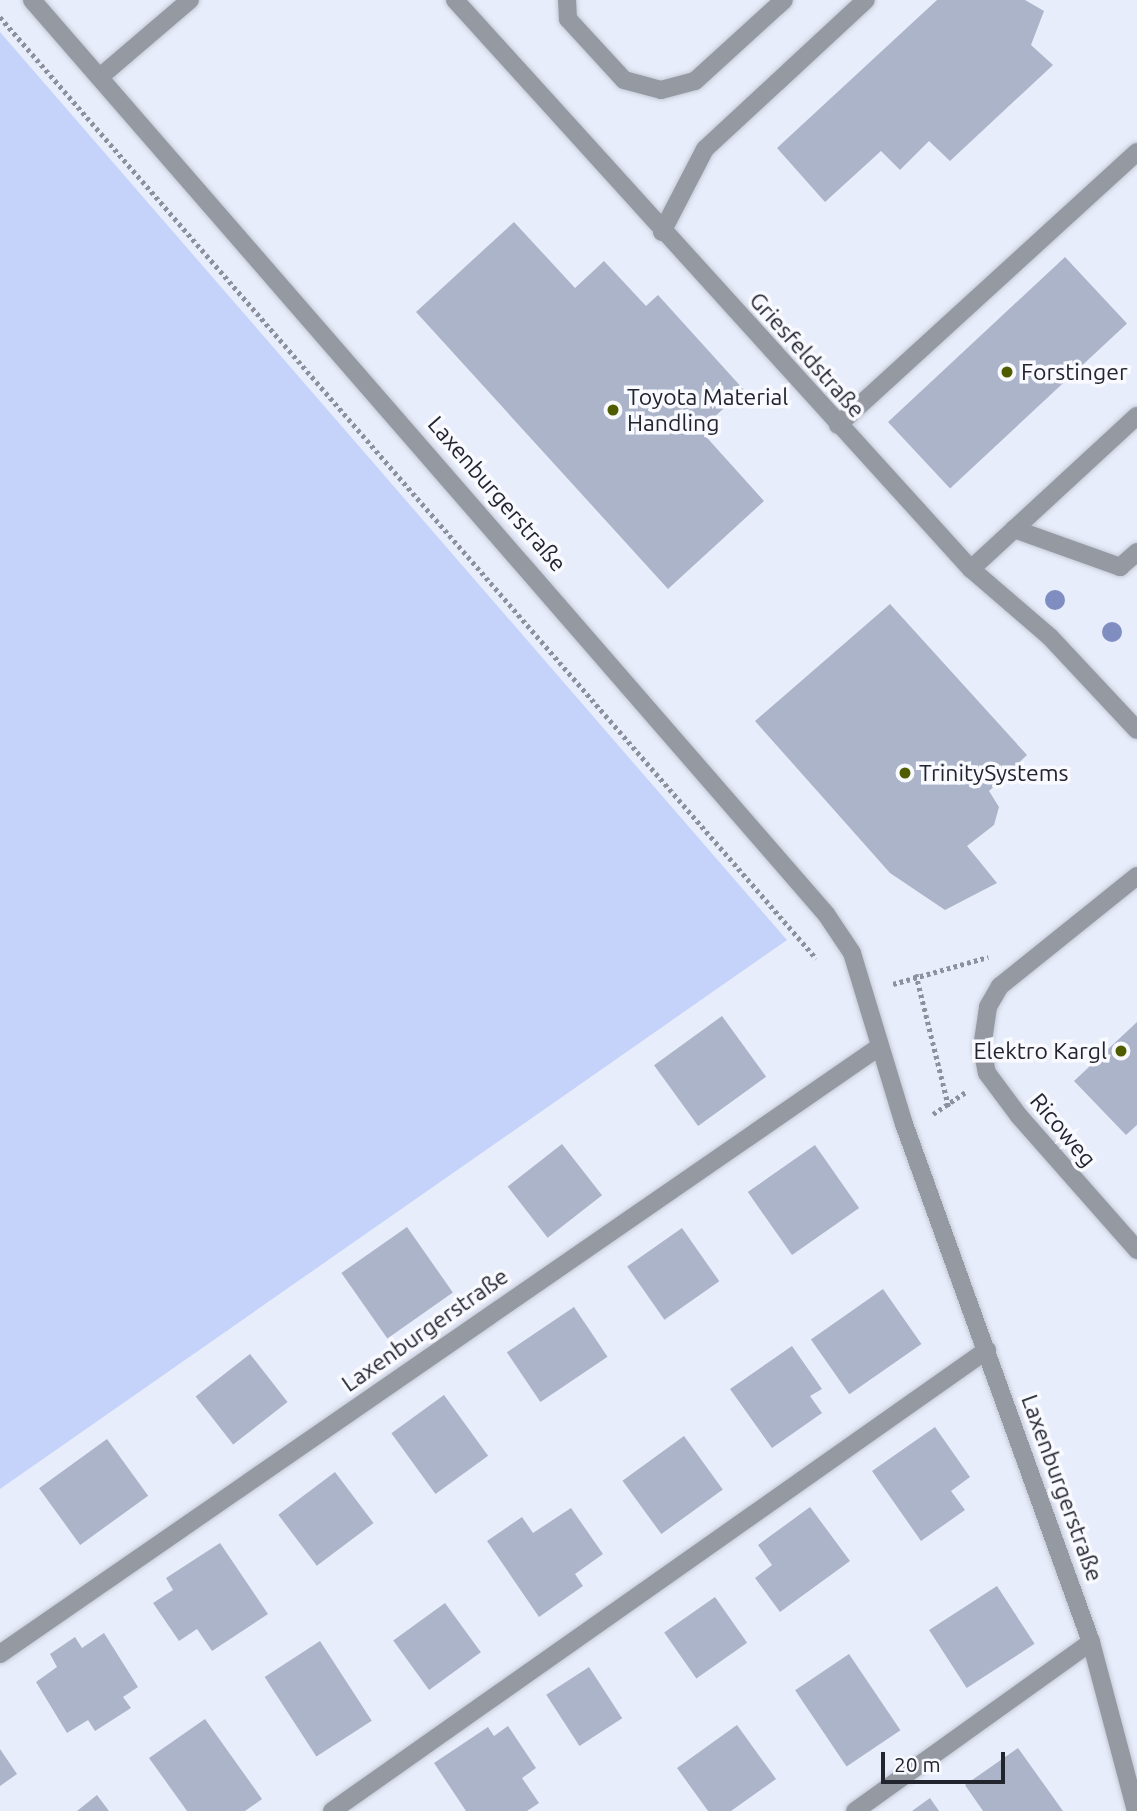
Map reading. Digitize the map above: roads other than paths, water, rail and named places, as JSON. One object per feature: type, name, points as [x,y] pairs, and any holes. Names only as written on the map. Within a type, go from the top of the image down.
[{"type":"street","name":"Laxenburgerstraße","points":[[32,0],[101,76],[827,914],[852,953],[904,1124],[1091,1642],[1136,1811]]},
{"type":"street","points":[[101,76],[190,0]]},
{"type":"street","name":"Griesfeldstraße","points":[[456,0],[662,232],[971,569],[1051,637],[1137,730]]},
{"type":"street","points":[[567,0],[568,19],[624,80],[661,90],[695,81],[784,0]]},
{"type":"street","points":[[839,25],[845,0]]},
{"type":"street","points":[[662,232],[705,149],[866,0]]},
{"type":"street","points":[[838,425],[1137,152]]},
{"type":"street","points":[[971,569],[1137,416]]},
{"type":"street","points":[[1014,529],[1120,567],[1137,552]]},
{"type":"street","name":"Ricoweg","points":[[1137,876],[1027,961],[1000,986],[984,1026],[987,1073],[1137,1250]]},
{"type":"street","name":"Laxenburgerstraße","points":[[0,1654],[879,1046]]},
{"type":"street","points":[[332,1811],[987,1350]]},
{"type":"street","points":[[855,1811],[1091,1642]]},
{"type":"place","name":"Forstinger","points":[[1007,372]]},
{"type":"place","name":"Toyota Material Handling","points":[[613,410]]},
{"type":"place","name":"TrinitySystems","points":[[905,773]]},
{"type":"place","name":"Elektro Kargl","points":[[1121,1051]]}]
